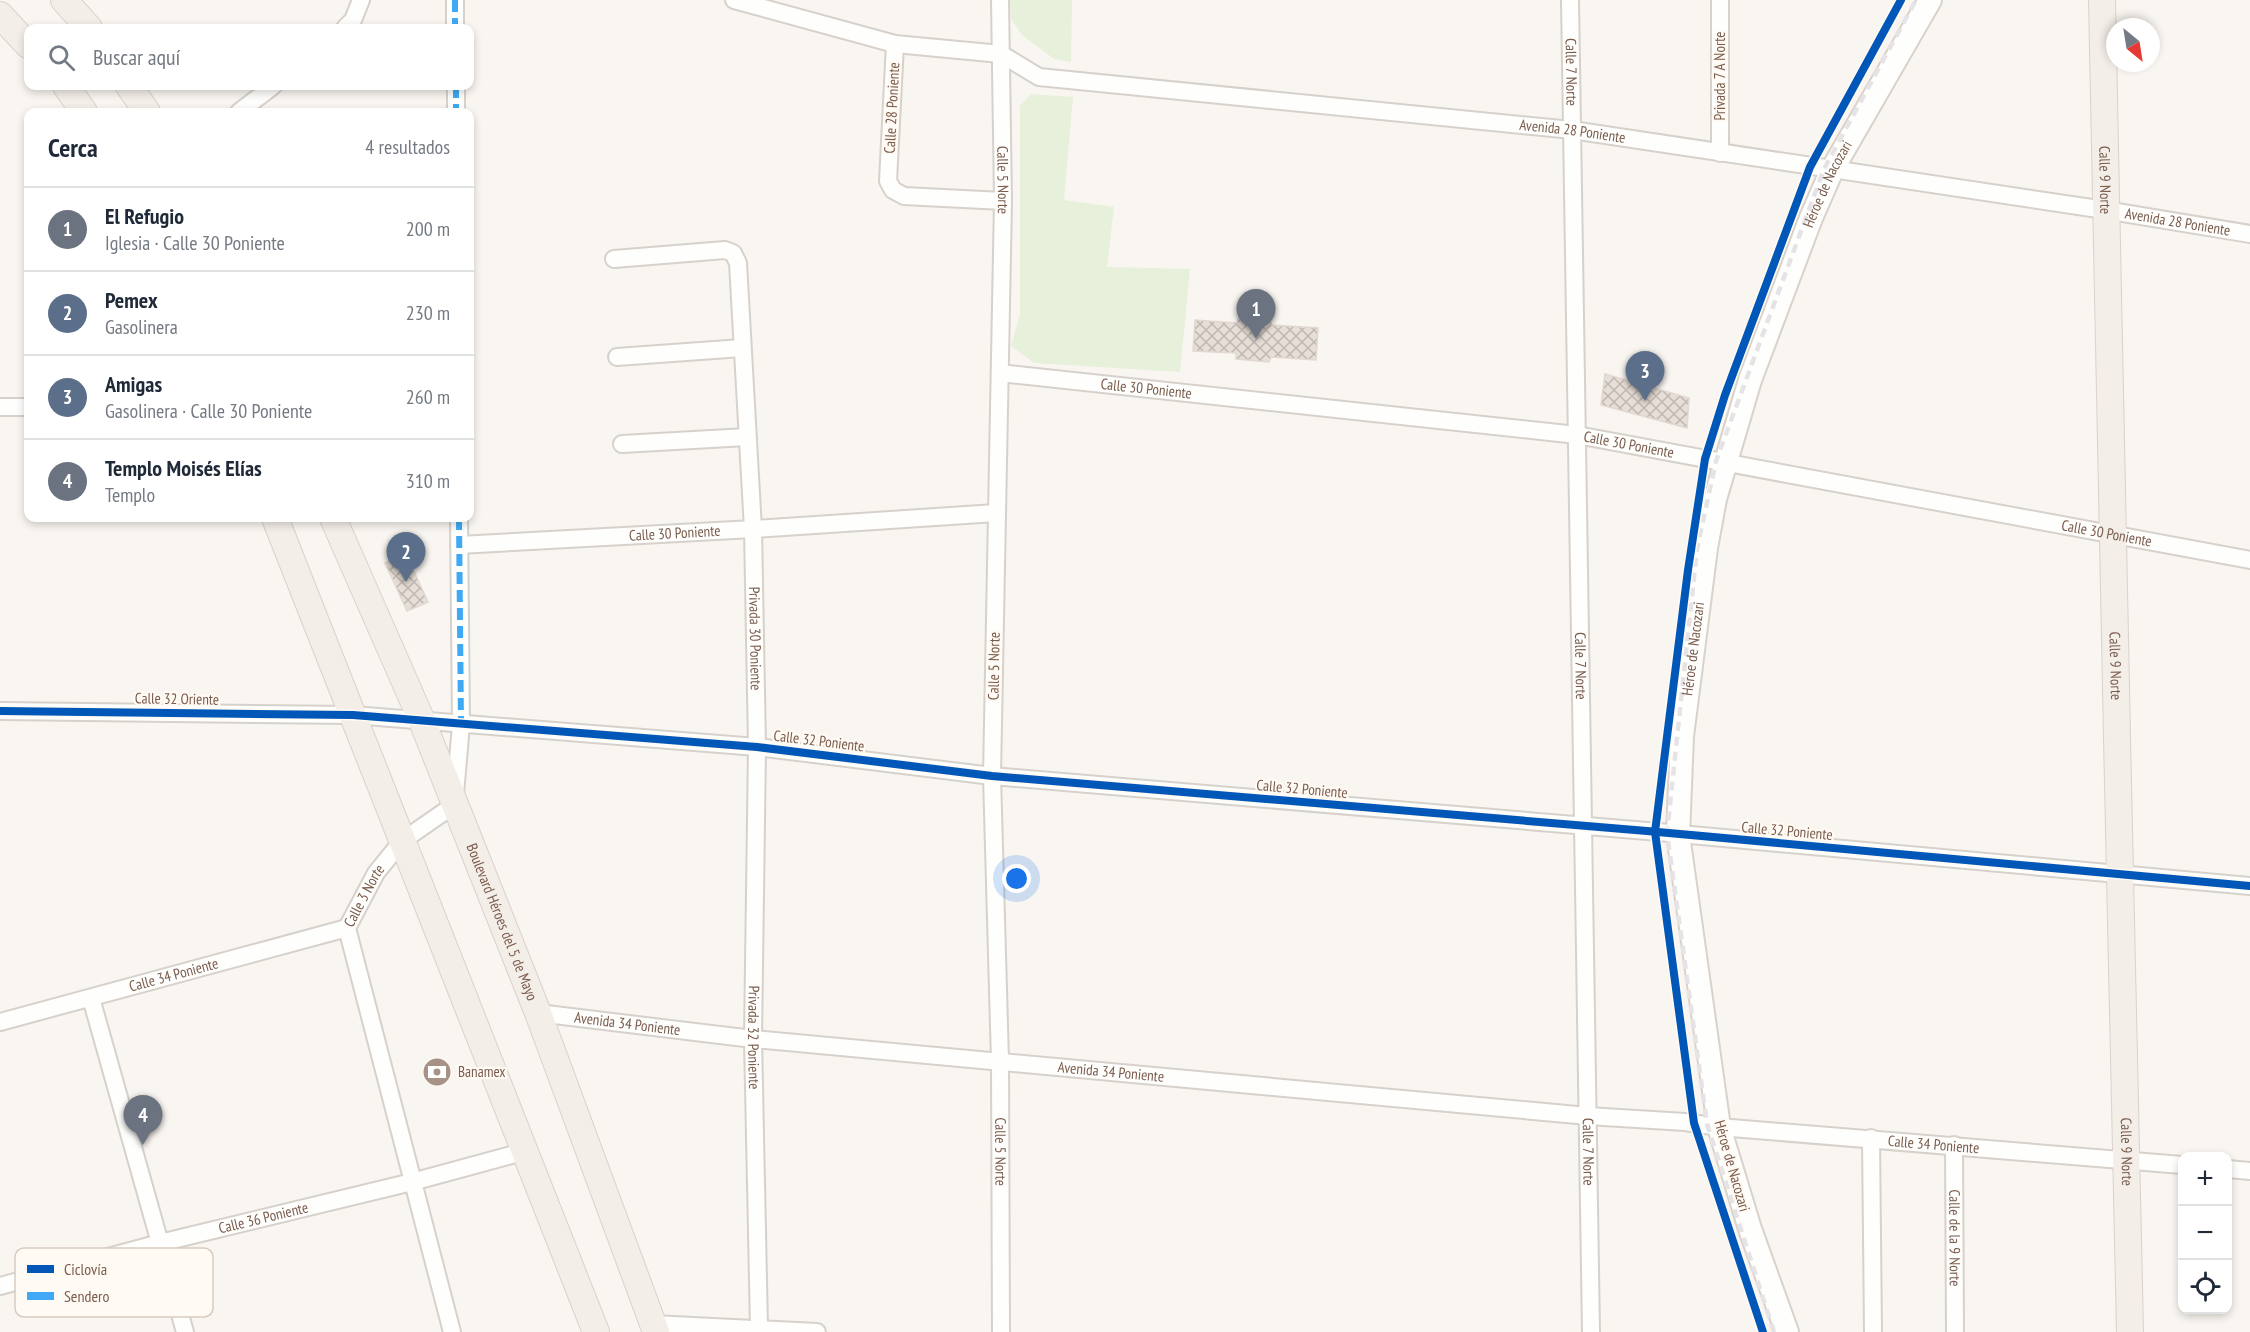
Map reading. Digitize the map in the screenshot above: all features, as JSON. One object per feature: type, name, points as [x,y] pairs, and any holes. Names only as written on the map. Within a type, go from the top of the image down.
[{"type":"main road","points":[[64,0],[85,24]]},
{"type":"main road","name":"Calle 9 Norte","points":[[2103,0],[2105,210],[2122,874],[2130,1332]]},
{"type":"main road","points":[[0,15],[24,41]]},
{"type":"main road","points":[[69,90],[81,108]]},
{"type":"main road","points":[[132,90],[144,108]]},
{"type":"main road","points":[[277,522],[596,1332]]},
{"type":"main road","name":"Boulevard Héroes del 5 de Mayo","points":[[335,522],[422,721],[538,1013],[655,1328]]},
{"type":"street","points":[[349,24],[362,0]]},
{"type":"street","points":[[455,0],[455,24]]},
{"type":"street","name":"Calle 28 Poniente","points":[[734,0],[896,44],[888,180],[893,190],[903,196],[1002,201]]},
{"type":"street","name":"Calle 5 Norte","points":[[1000,0],[1002,201],[993,776],[999,1061],[1001,1332]]},
{"type":"street","name":"Calle 7 Norte","points":[[1570,0],[1591,1332]]},
{"type":"street","name":"Privada 7 A Norte","points":[[1720,0],[1720,153]]},
{"type":"street","name":"Héroe de Nacozari","points":[[1787,1332],[1750,1229],[1719,1127],[1678,835],[1682,736],[1703,572],[1715,499],[1724,462],[1750,380],[1811,218],[1832,170],[1929,0]]},
{"type":"street","name":"Avenida 28 Poniente","points":[[896,44],[1001,54],[1039,77],[1572,130],[2250,234]]},
{"type":"street","points":[[244,108],[268,90]]},
{"type":"street","points":[[456,90],[456,108]]},
{"type":"street","name":"Privada 30 Poniente","points":[[614,259],[725,250],[733,253],[738,263],[753,530],[757,747]]},
{"type":"street","points":[[616,357],[742,348]]},
{"type":"street","name":"Calle 30 Poniente","points":[[1000,373],[1577,435],[2250,560]]},
{"type":"street","points":[[0,407],[24,408]]},
{"type":"street","points":[[622,444],[747,437]]},
{"type":"street","name":"Calle 30 Poniente","points":[[459,545],[753,530],[996,513]]},
{"type":"street","points":[[454,805],[461,724],[459,522]]},
{"type":"street","name":"Calle 32 Oriente","points":[[0,711],[353,715]]},
{"type":"street","name":"Calle 32 Poniente","points":[[353,715],[757,747],[993,776],[2250,886]]},
{"type":"street","name":"Privada 32 Poniente","points":[[757,747],[753,1039],[759,1328]]},
{"type":"street","name":"Calle 3 Norte","points":[[452,1332],[347,928],[376,873],[402,841],[454,805]]},
{"type":"street","name":"Calle 34 Poniente","points":[[0,1022],[347,928]]},
{"type":"street","points":[[91,998],[162,1248]]},
{"type":"street","name":"Avenida 34 Poniente","points":[[538,1013],[753,1039],[1588,1116],[1685,1122]]},
{"type":"street","name":"Calle 34 Poniente","points":[[1685,1122],[1719,1127],[2178,1165]]},
{"type":"street","points":[[1871,1138],[1873,1332]]},
{"type":"street","name":"Calle de la 9 Norte","points":[[1954,1145],[1955,1332]]},
{"type":"street","name":"Calle 36 Poniente","points":[[138,1248],[412,1182],[525,1151]]},
{"type":"street","points":[[2232,1169],[2250,1171]]},
{"type":"street","name":"Calle 36 Poniente","points":[[0,1286],[15,1282]]},
{"type":"street","points":[[181,1317],[185,1332]]},
{"type":"street","points":[[655,1328],[759,1328],[817,1332]]},
{"type":"green space","points":[[1010,0],[1072,0],[1071,62],[1054,59],[1022,35],[1011,19]]},
{"type":"green space","points":[[1031,94],[1073,97],[1064,200],[1114,207],[1107,267],[1190,269],[1180,372],[1034,363],[1011,346],[1020,314],[1020,106]]},
{"type":"building","points":[[1238,319],[1270,320],[1272,325],[1318,328],[1316,360],[1271,357],[1269,362],[1236,359],[1236,353],[1193,351],[1195,320],[1237,323]]},
{"type":"building","points":[[1605,374],[1689,398],[1687,428],[1601,405]]},
{"type":"building","points":[[406,554],[428,602],[407,611],[385,563]]},
{"type":"railway","points":[[1774,1332],[1707,1124],[1667,833],[1697,549],[1716,461],[1824,169],[1916,0]]},
{"type":"marked path","points":[[455,0],[455,24]]},
{"type":"marked path","points":[[456,90],[456,108]]},
{"type":"marked path","points":[[459,522],[461,725]]},
{"type":"cycle path","points":[[1763,1332],[1694,1123],[1655,832],[1688,570],[1705,459],[1725,395],[1810,167],[1901,0]]},
{"type":"cycle path","points":[[0,711],[353,715],[757,747],[992,776],[1647,831],[2250,886]]},
{"type":"place","name":"El Refugio","points":[[1256,339]]},
{"type":"place","name":"Amigas","points":[[1645,401]]},
{"type":"place","name":"Pemex","points":[[406,582]]},
{"type":"place","name":"Banamex","points":[[437,1072]]},
{"type":"place","name":"Templo Moisés Elías","points":[[143,1145]]}]
